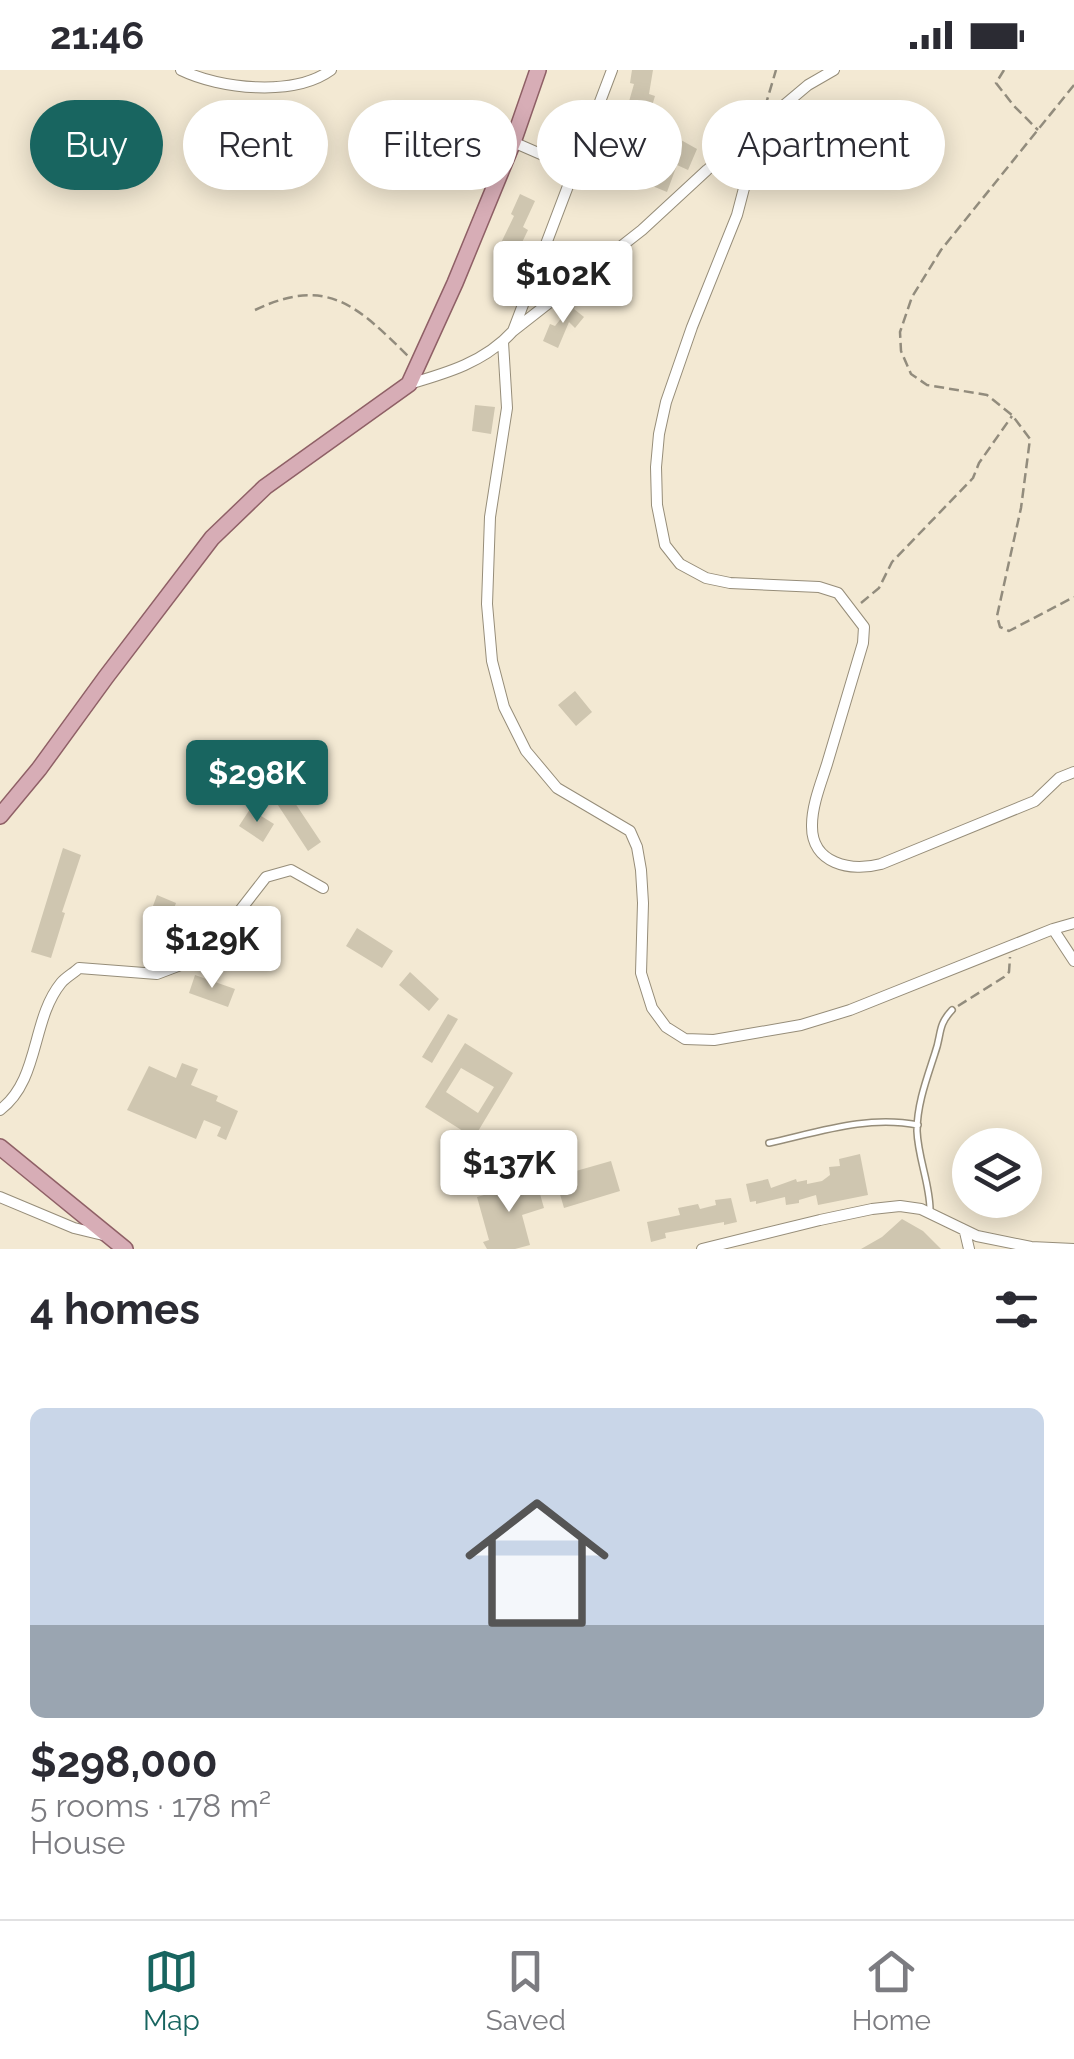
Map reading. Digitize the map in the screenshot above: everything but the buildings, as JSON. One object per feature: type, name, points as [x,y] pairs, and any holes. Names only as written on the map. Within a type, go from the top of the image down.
[{"type":"main road","points":[[517,133],[538,70]]},
{"type":"main road","points":[[0,816],[212,538],[265,487],[409,384],[494,190]]},
{"type":"main road","points":[[0,1147],[120,1244]]},
{"type":"street","points":[[181,70],[226,86],[259,88],[309,80],[331,70]]},
{"type":"street","points":[[601,100],[612,70]]},
{"type":"street","points":[[791,100],[834,70]]},
{"type":"street","points":[[409,384],[453,371],[503,342],[642,230],[702,175]]},
{"type":"street","points":[[513,332],[567,190]]},
{"type":"street","points":[[744,190],[666,402],[656,466],[657,505],[665,545],[680,564],[706,578],[730,583],[820,587],[838,593],[864,626],[820,788],[812,826],[816,843],[825,857],[843,866],[862,869],[881,864],[1035,801],[1059,778],[1074,772]]},
{"type":"street","points":[[503,342],[508,408],[490,518],[487,604],[492,661],[504,708],[526,752],[558,788],[630,831],[637,847],[644,903],[641,972],[652,1008],[666,1027],[686,1039],[714,1040],[801,1025],[850,1010],[1074,923]]},
{"type":"street","points":[[0,1110],[28,1070],[44,1015],[61,983],[80,968],[157,974],[186,963],[217,940],[266,877],[291,870],[323,888]]},
{"type":"street","points":[[1053,929],[1074,962]]},
{"type":"street","points":[[0,1196],[120,1244]]},
{"type":"street","points":[[702,1249],[872,1209],[900,1206],[921,1209],[966,1232],[1030,1247],[1074,1249]]},
{"type":"street","points":[[966,1232],[969,1249]]},
{"type":"lane","points":[[930,1213],[918,1125],[939,1030],[952,1010]]},
{"type":"lane","points":[[769,1143],[869,1121],[918,1125]]},
{"type":"path","points":[[768,100],[776,70]]},
{"type":"path","points":[[1004,70],[996,83],[1039,131]]},
{"type":"path","points":[[1074,86],[941,250],[912,297],[900,332],[900,351],[911,374],[927,385],[987,395],[1012,415],[1030,440],[1022,508],[997,616],[1000,627],[1010,630],[1074,596]]},
{"type":"path","points":[[255,310],[274,301],[308,294],[339,299],[373,322],[417,365]]},
{"type":"path","points":[[853,610],[878,588],[892,562],[973,478],[1012,415]]},
{"type":"path","points":[[952,1010],[1004,978],[1014,946]]}]
